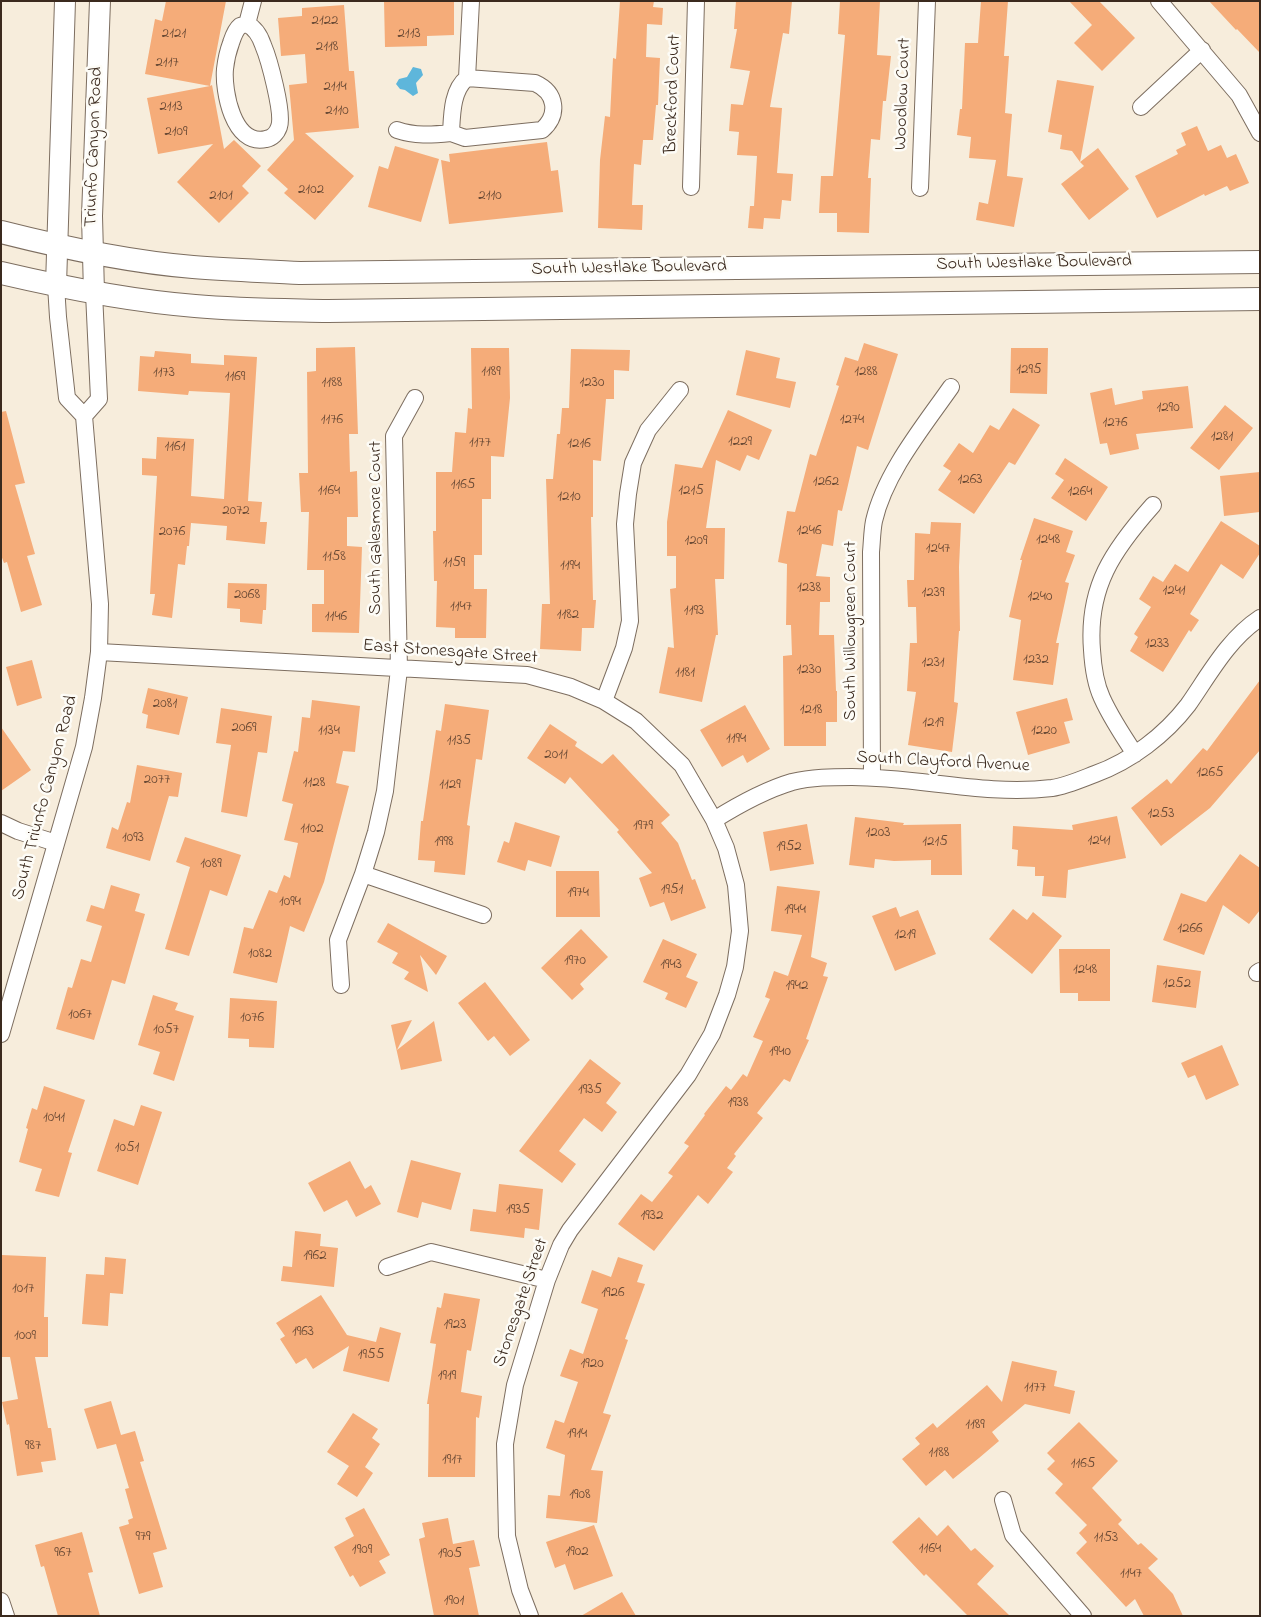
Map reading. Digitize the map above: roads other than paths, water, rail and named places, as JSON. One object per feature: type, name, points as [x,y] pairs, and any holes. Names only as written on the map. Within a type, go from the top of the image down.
[{"type":"main road","name":"South Westlake Boulevard","points":[[1,232],[93,253],[193,267],[300,273],[1260,262]]},
{"type":"main road","points":[[1,272],[94,293],[193,306],[242,310],[328,311],[1260,299]]},
{"type":"street","name":"Triunfo Canyon Road","points":[[56,285],[65,1]]},
{"type":"street","name":"Triunfo Canyon Road","points":[[94,293],[92,216],[100,1]]},
{"type":"street","points":[[247,24],[253,1]]},
{"type":"street","points":[[467,78],[471,1]]},
{"type":"street","name":"Breckford Court","points":[[691,187],[696,1]]},
{"type":"street","name":"Woodlow Court","points":[[920,188],[927,1]]},
{"type":"street","points":[[1159,1],[1239,95],[1260,134]]},
{"type":"street","points":[[247,24],[252,26],[263,44],[280,112],[280,125],[277,131],[264,140],[250,137],[240,129],[231,113],[227,100],[225,68],[230,47],[235,33],[240,27],[247,24]]},
{"type":"street","points":[[1141,107],[1202,50]]},
{"type":"street","points":[[397,130],[410,134],[426,135],[450,133],[465,138],[542,130],[552,118],[553,106],[550,96],[545,88],[535,83],[467,78],[460,84],[453,105],[450,133]]},
{"type":"street","points":[[56,285],[67,398],[84,416],[99,399],[94,293]]},
{"type":"street","name":"South Willowgreen Court","points":[[872,777],[870,552],[874,521],[882,495],[904,454],[951,387]]},
{"type":"street","points":[[604,701],[624,648],[630,620],[625,524],[633,463],[648,430],[680,390]]},
{"type":"street","name":"South Galesmore Court","points":[[341,984],[338,940],[363,874],[376,832],[385,791],[399,669],[394,436],[415,398]]},
{"type":"street","name":"South Triunfo Canyon Road","points":[[1,1034],[84,747],[93,698],[99,652],[100,604],[84,416]]},
{"type":"street","points":[[1134,754],[1102,698],[1094,672],[1091,641],[1092,616],[1097,591],[1107,566],[1128,534],[1153,505]]},
{"type":"street","name":"South Clayford Avenue","points":[[714,820],[759,795],[792,782],[824,777],[872,777],[1008,790],[1054,788],[1097,774],[1134,754],[1158,737],[1186,706],[1218,660],[1248,626],[1260,618]]},
{"type":"street","name":"East Stonesgate Street","points":[[99,652],[527,675],[571,686],[604,701],[636,721],[682,765],[714,820],[726,848],[736,884],[740,930]]},
{"type":"street","points":[[1,823],[18,831],[56,843]]},
{"type":"street","points":[[363,874],[483,915]]},
{"type":"street","name":"Stonesgate Street","points":[[530,1616],[520,1590],[507,1536],[505,1444],[515,1385],[547,1280],[561,1245],[570,1230],[688,1075],[712,1034],[735,967],[740,930]]},
{"type":"street","points":[[387,1267],[431,1252],[547,1280]]},
{"type":"street","points":[[1003,1500],[1013,1535],[1083,1616]]},
{"type":"street","points":[[1,1601],[6,1616]]},
{"type":"water","points":[[413,67],[421,69],[423,75],[416,83],[418,93],[413,96],[400,89],[396,84],[399,79],[407,77]]}]
